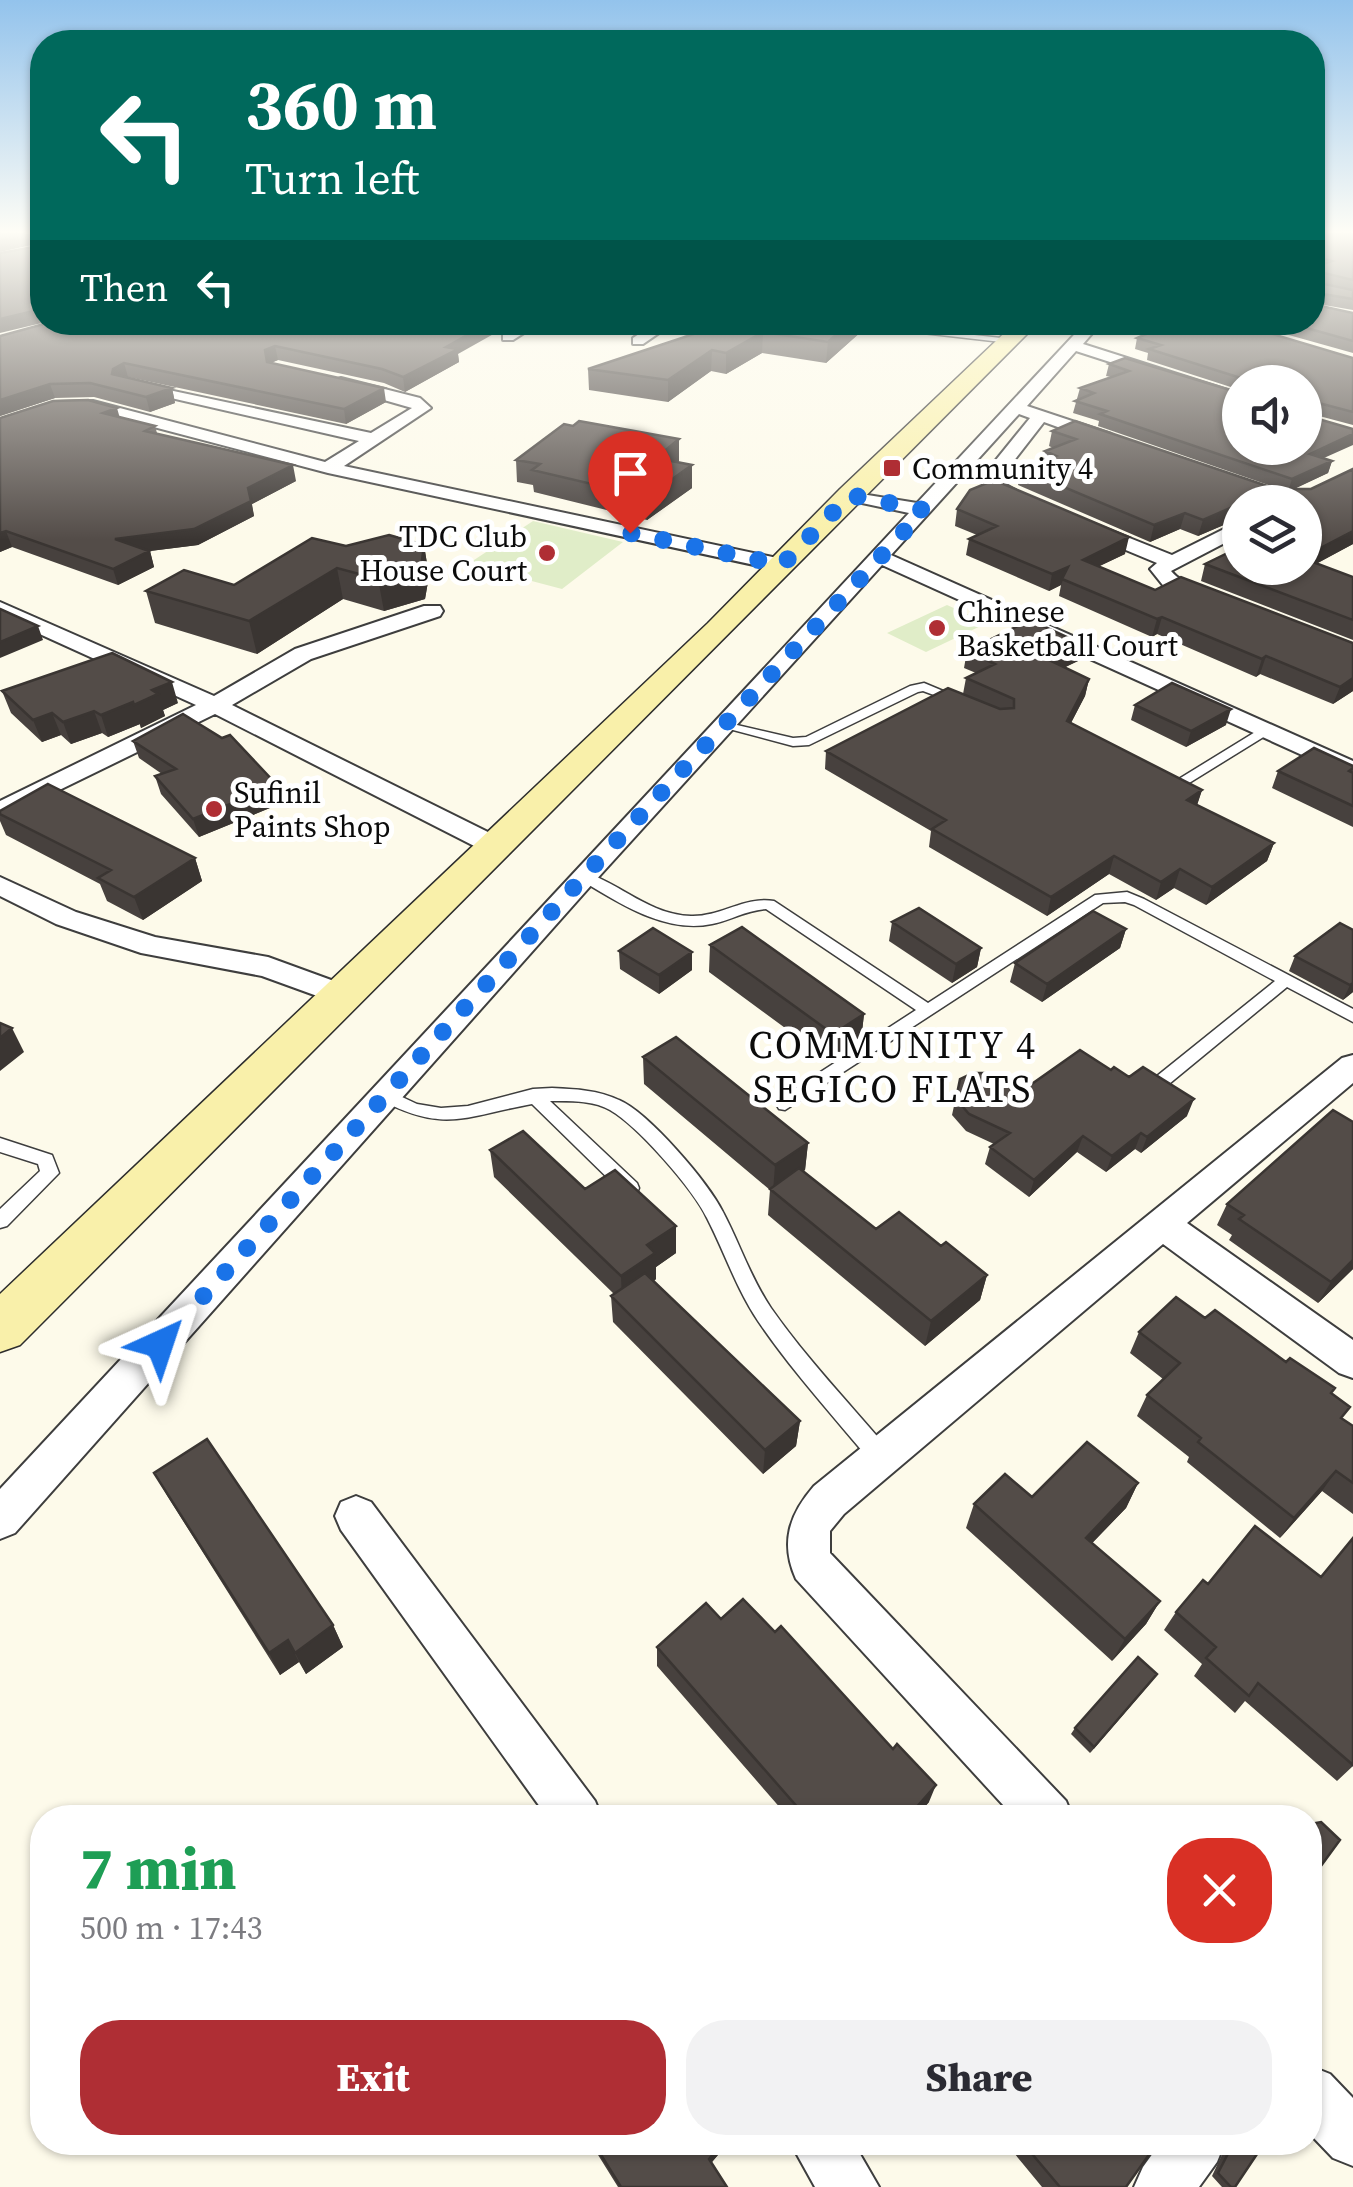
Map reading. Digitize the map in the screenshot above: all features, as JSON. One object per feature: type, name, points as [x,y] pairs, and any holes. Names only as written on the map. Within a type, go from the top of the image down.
[{"type":"main road","points":[[0,1329],[1015,336]]},
{"type":"street","points":[[638,340],[645,336]]},
{"type":"street","points":[[1083,336],[1029,412],[993,475],[992,484],[1011,496],[1170,561]]},
{"type":"street","points":[[1074,346],[1222,393]]},
{"type":"street","points":[[324,379],[423,406],[420,412],[328,468]]},
{"type":"street","points":[[127,386],[374,440]]},
{"type":"street","points":[[0,426],[55,408],[92,406],[328,468],[782,565]]},
{"type":"street","points":[[1029,412],[1128,447]]},
{"type":"street","points":[[0,1519],[584,876],[924,510],[1029,412]]},
{"type":"street","points":[[850,495],[924,510]]},
{"type":"street","points":[[1222,536],[1160,569],[1163,578],[1226,604]]},
{"type":"street","points":[[882,558],[1353,770]]},
{"type":"street","points":[[0,608],[216,705],[494,846]]},
{"type":"street","points":[[0,810],[216,705],[302,654],[432,611]]},
{"type":"street","points":[[0,885],[66,918],[151,946],[268,968],[342,996]]},
{"type":"street","points":[[1037,1805],[811,1564],[804,1544],[817,1514],[1353,1066]]},
{"type":"street","points":[[1163,1225],[1353,1362]]},
{"type":"street","points":[[356,1516],[568,1805]]},
{"type":"street","points":[[1322,2106],[1353,2138]]},
{"type":"street","points":[[827,2155],[850,2187]]},
{"type":"street","points":[[1164,2187],[1187,2155]]},
{"type":"lane","points":[[724,726],[793,742],[810,741],[924,686],[969,705]]},
{"type":"lane","points":[[1176,785],[1264,730]]},
{"type":"lane","points":[[584,876],[637,904],[684,922],[709,920],[749,904],[769,904],[927,1010]]},
{"type":"lane","points":[[785,1104],[1100,898],[1112,896],[1140,902],[1353,1016]]},
{"type":"lane","points":[[1164,1080],[1286,980]]},
{"type":"lane","points":[[385,1096],[425,1116],[455,1117],[532,1095],[570,1092],[614,1104],[684,1168],[722,1228],[749,1290],[882,1458]]},
{"type":"lane","points":[[532,1095],[640,1197]]},
{"type":"lane","points":[[0,1146],[46,1160],[50,1173],[0,1221]]},
{"type":"green space","name":"TDC Club House Court","points":[[533,521],[623,542],[562,589],[468,564]]},
{"type":"green space","name":"Chinese Basketball Court","points":[[947,605],[987,623],[926,652],[887,633]]},
{"type":"building","points":[[0,336],[465,336],[446,347],[458,349],[403,377],[275,346],[265,350],[267,362],[384,388],[344,409],[124,363],[113,369],[112,374],[172,388],[146,397],[90,383],[50,384],[0,400]]},
{"type":"building","points":[[688,336],[756,336],[726,353],[712,350],[668,380],[588,369]]},
{"type":"building","points":[[789,336],[835,336],[828,342]]},
{"type":"building","points":[[1279,336],[1353,358],[1353,412],[1322,404],[1322,365],[1222,365],[1222,372],[1149,349],[1161,345],[1137,338]]},
{"type":"building","points":[[1125,358],[1222,388],[1222,455],[1100,414],[1107,411],[1075,401],[1094,393],[1080,388],[1129,371],[1109,364]]},
{"type":"building","points":[[88,400],[117,408],[103,413],[155,426],[145,431],[293,465],[248,488],[251,501],[194,529],[115,539],[149,551],[113,569],[6,531],[0,533],[0,418],[53,401]]},
{"type":"building","points":[[1322,420],[1353,429],[1353,434],[1322,448]]},
{"type":"building","points":[[579,421],[679,439],[656,458],[692,465],[647,497],[532,470],[540,464],[516,460],[564,424],[573,426]]},
{"type":"building","points":[[1075,421],[1264,485],[1222,485],[1222,512],[1203,520],[1185,513],[1154,525],[1021,469],[1056,456],[1045,451],[1076,439],[1052,431]]},
{"type":"building","points":[[1322,458],[1332,461],[1292,479],[1251,465],[1322,465]]},
{"type":"building","points":[[1353,469],[1353,531],[1322,547],[1319,485]]},
{"type":"building","points":[[994,480],[1129,537],[1083,560],[1155,590],[1181,577],[1353,643],[1353,678],[1340,687],[1266,656],[1262,659],[1062,579],[1068,567],[1052,574],[969,539],[997,526],[957,509],[970,490]]},
{"type":"building","points":[[389,535],[424,545],[421,568],[378,579],[337,568],[249,621],[146,591],[184,570],[234,585],[312,538],[346,546]]},
{"type":"building","points":[[1222,556],[1222,570],[1205,564]]},
{"type":"building","points":[[1322,565],[1353,577],[1353,620],[1260,585],[1322,585]]},
{"type":"building","points":[[0,609],[38,626],[0,642]]},
{"type":"building","points":[[1030,620],[1082,644],[1049,660],[1089,679],[1067,721],[1202,790],[1187,800],[1274,843],[1212,887],[1180,869],[1161,882],[1114,856],[1051,897],[932,829],[946,820],[826,751],[948,688],[1000,709],[1014,708],[1014,699],[966,678],[995,664],[967,651]]},
{"type":"building","points":[[112,653],[172,682],[152,690],[158,694],[134,705],[133,702],[101,715],[94,711],[63,722],[52,713],[33,720],[2,691]]},
{"type":"building","points":[[1172,683],[1231,709],[1191,731],[1135,705]]},
{"type":"building","points":[[183,714],[222,738],[230,735],[277,785],[193,819],[155,776],[176,769],[133,741]]},
{"type":"building","points":[[1314,748],[1353,766],[1349,771],[1353,773],[1353,806],[1278,771]]},
{"type":"building","points":[[48,784],[195,858],[134,897],[98,878],[111,870],[0,814]]},
{"type":"building","points":[[919,908],[981,948],[956,964],[892,922]]},
{"type":"building","points":[[1093,911],[1126,929],[1047,984],[1015,963]]},
{"type":"building","points":[[1340,923],[1353,930],[1350,985],[1295,956]]},
{"type":"building","points":[[742,927],[864,1014],[833,1034],[710,945]]},
{"type":"building","points":[[653,928],[692,952],[659,975],[619,951]]},
{"type":"building","points":[[0,1023],[12,1028],[0,1038]]},
{"type":"building","points":[[676,1037],[808,1143],[775,1165],[643,1057]]},
{"type":"building","points":[[1080,1050],[1129,1077],[1143,1067],[1194,1099],[1147,1137],[1141,1133],[1112,1156],[1083,1136],[1034,1180],[990,1147],[1010,1133],[969,1114],[956,1099],[960,1079],[973,1073],[996,1073],[1026,1088]]},
{"type":"building","points":[[1333,1110],[1353,1122],[1353,1260],[1331,1282],[1239,1219],[1244,1215],[1227,1204]]},
{"type":"building","points":[[523,1131],[585,1189],[615,1170],[676,1226],[647,1245],[655,1253],[621,1276],[490,1150]]},
{"type":"building","points":[[799,1168],[876,1229],[899,1212],[941,1246],[946,1242],[987,1275],[931,1321],[770,1189]]},
{"type":"building","points":[[645,1273],[800,1421],[765,1450],[611,1296]]},
{"type":"building","points":[[1176,1297],[1205,1318],[1215,1310],[1286,1362],[1290,1358],[1335,1388],[1331,1393],[1350,1407],[1341,1418],[1353,1426],[1353,1483],[1336,1471],[1294,1518],[1198,1442],[1201,1438],[1147,1395],[1180,1363],[1139,1332]]},
{"type":"building","points":[[207,1439],[333,1625],[295,1653],[288,1640],[269,1653],[154,1473]]},
{"type":"building","points":[[1087,1442],[1138,1483],[1086,1538],[1160,1601],[1125,1639],[974,1504],[1005,1474],[1032,1497]]},
{"type":"building","points":[[1255,1526],[1321,1577],[1353,1538],[1353,1765],[1258,1683],[1249,1696],[1206,1658],[1216,1647],[1176,1612],[1203,1580],[1208,1584]]},
{"type":"building","points":[[743,1599],[775,1632],[781,1626],[893,1749],[897,1744],[936,1785],[918,1805],[796,1805],[657,1647],[706,1603],[721,1619]]},
{"type":"building","points":[[1138,1657],[1157,1674],[1094,1747],[1075,1728]]},
{"type":"building","points":[[1322,1823],[1340,1840],[1322,1865]]},
{"type":"building","points":[[601,2155],[712,2155],[709,2159],[727,2187],[621,2187]]},
{"type":"building","points":[[1033,2155],[1149,2155],[1126,2187],[1060,2187]]},
{"type":"building","points":[[1227,2155],[1256,2155],[1235,2187],[1218,2173]]},
{"type":"place","name":"Community 4","points":[[892,468]]},
{"type":"place","name":"TDC Club House Court","points":[[547,553]]},
{"type":"place","name":"Chinese Basketball Court","points":[[937,628]]},
{"type":"place","name":"Sufinil Paints Shop","points":[[214,809]]},
{"type":"district","name":"COMMUNITY 4 SEGICO FLATS","points":[[893,1067]]},
{"type":"route","points":[[160,1344],[584,876],[924,510],[850,495],[782,565],[630,533]]}]
